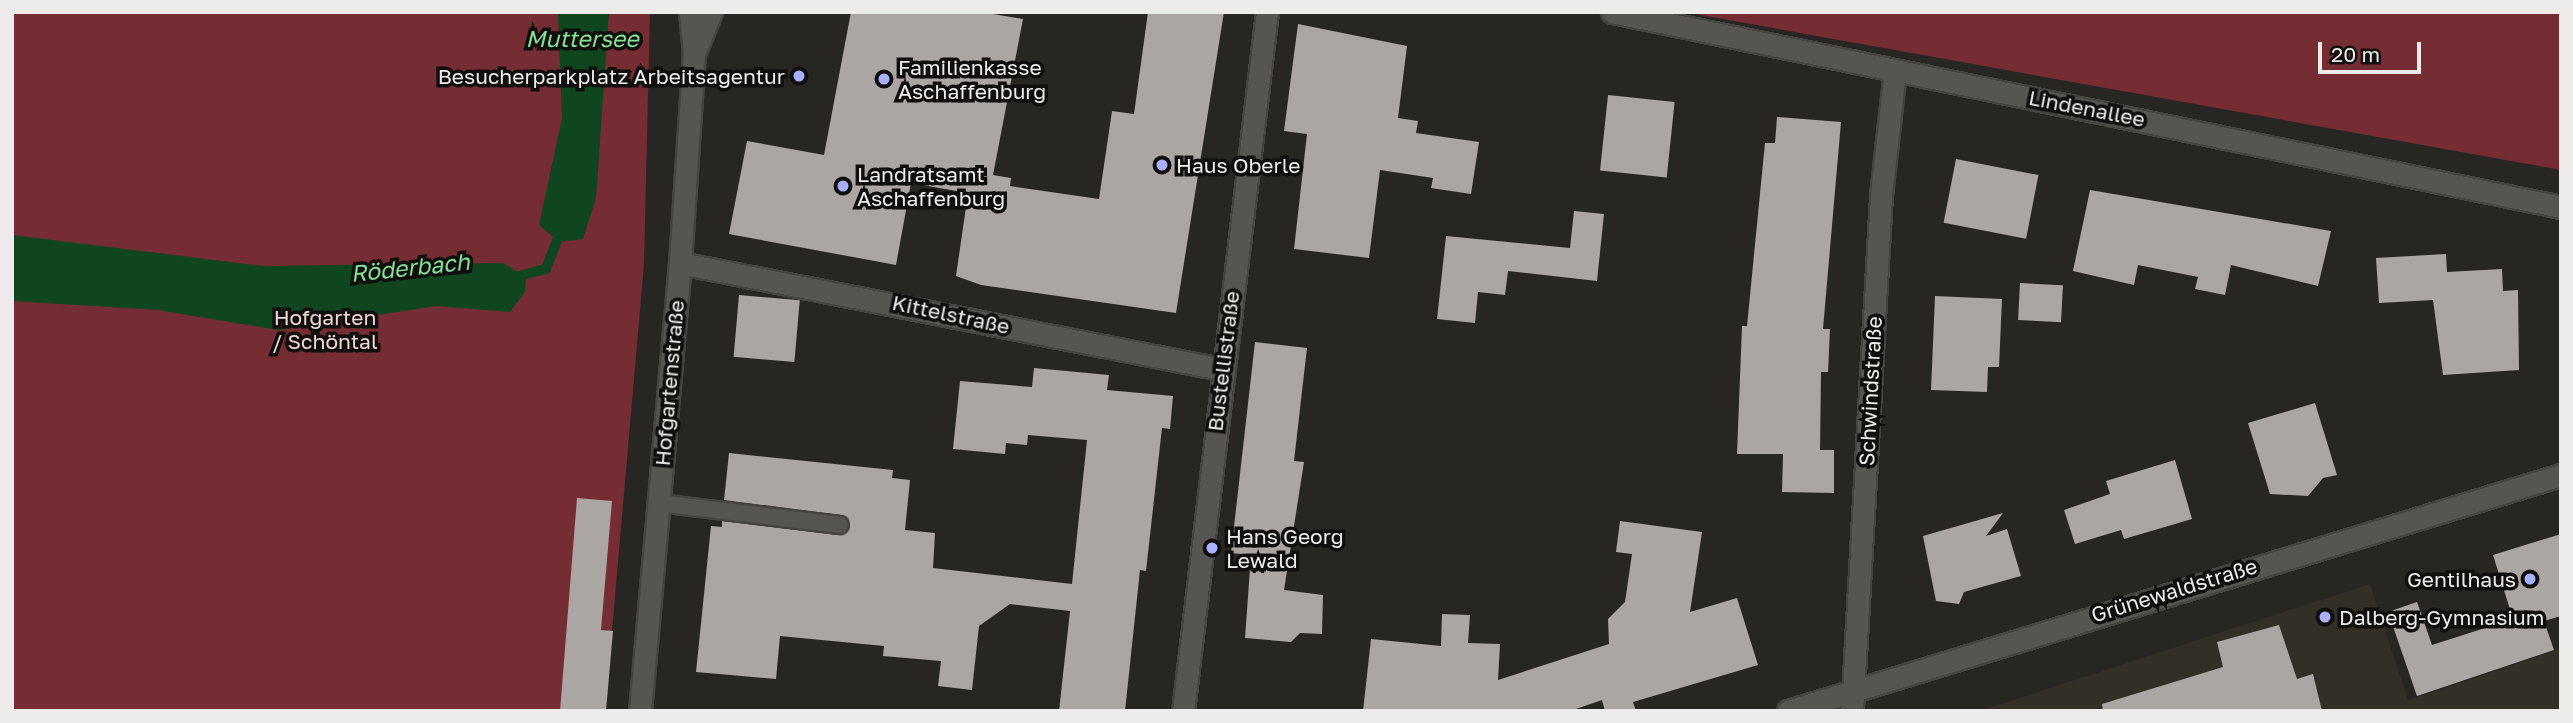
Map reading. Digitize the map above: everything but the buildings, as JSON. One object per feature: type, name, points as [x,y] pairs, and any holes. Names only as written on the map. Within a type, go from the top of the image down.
[{"type":"street","name":"Hofgartenstraße","points":[[640,711],[680,263],[694,54],[690,12]]},
{"type":"street","name":"Hofgartenstraße","points":[[694,54],[711,12]]},
{"type":"street","name":"Bustellistraße","points":[[1183,711],[1221,369],[1267,12]]},
{"type":"street","name":"Lindenallee","points":[[1612,12],[2561,207]]},
{"type":"street","name":"Schwindstraße","points":[[1852,711],[1881,195],[1895,71]]},
{"type":"street","name":"Kittelstraße","points":[[680,263],[1221,369]]},
{"type":"street","name":"Grünewaldstraße","points":[[1788,711],[2561,475]]},
{"type":"lane","points":[[658,503],[840,524]]},
{"type":"shaded area","name":"Dalberg-Gymnasium","points":[[2370,584],[2408,700],[2561,649],[2561,711],[1979,711]]},
{"type":"green space","name":"Hofgarten / Schöntal","points":[[12,12],[650,12],[644,264],[605,711],[12,711]]},
{"type":"green space","points":[[1684,12],[2561,12],[2561,170]]},
{"type":"water","name":"Muttersee","points":[[558,12],[609,12],[596,198],[583,239],[559,242],[539,225],[562,118]]},
{"type":"water","points":[[12,235],[263,266],[503,263],[526,277],[525,292],[510,312],[437,306],[278,330],[157,310],[12,301]]},
{"type":"waterway","name":"Röderbach","points":[[512,278],[546,269],[561,230]]},
{"type":"place","name":"Besucherparkplatz Arbeitsagentur","points":[[799,76]]},
{"type":"place","name":"Familienkasse Aschaffenburg","points":[[884,79]]},
{"type":"place","name":"Haus Oberle","points":[[1162,165]]},
{"type":"place","name":"Landratsamt Aschaffenburg","points":[[843,186]]},
{"type":"place","name":"Hans Georg Lewald","points":[[1212,548]]},
{"type":"place","name":"Gentilhaus","points":[[2530,579]]},
{"type":"place","name":"Dalberg-Gymnasium","points":[[2325,617]]}]
